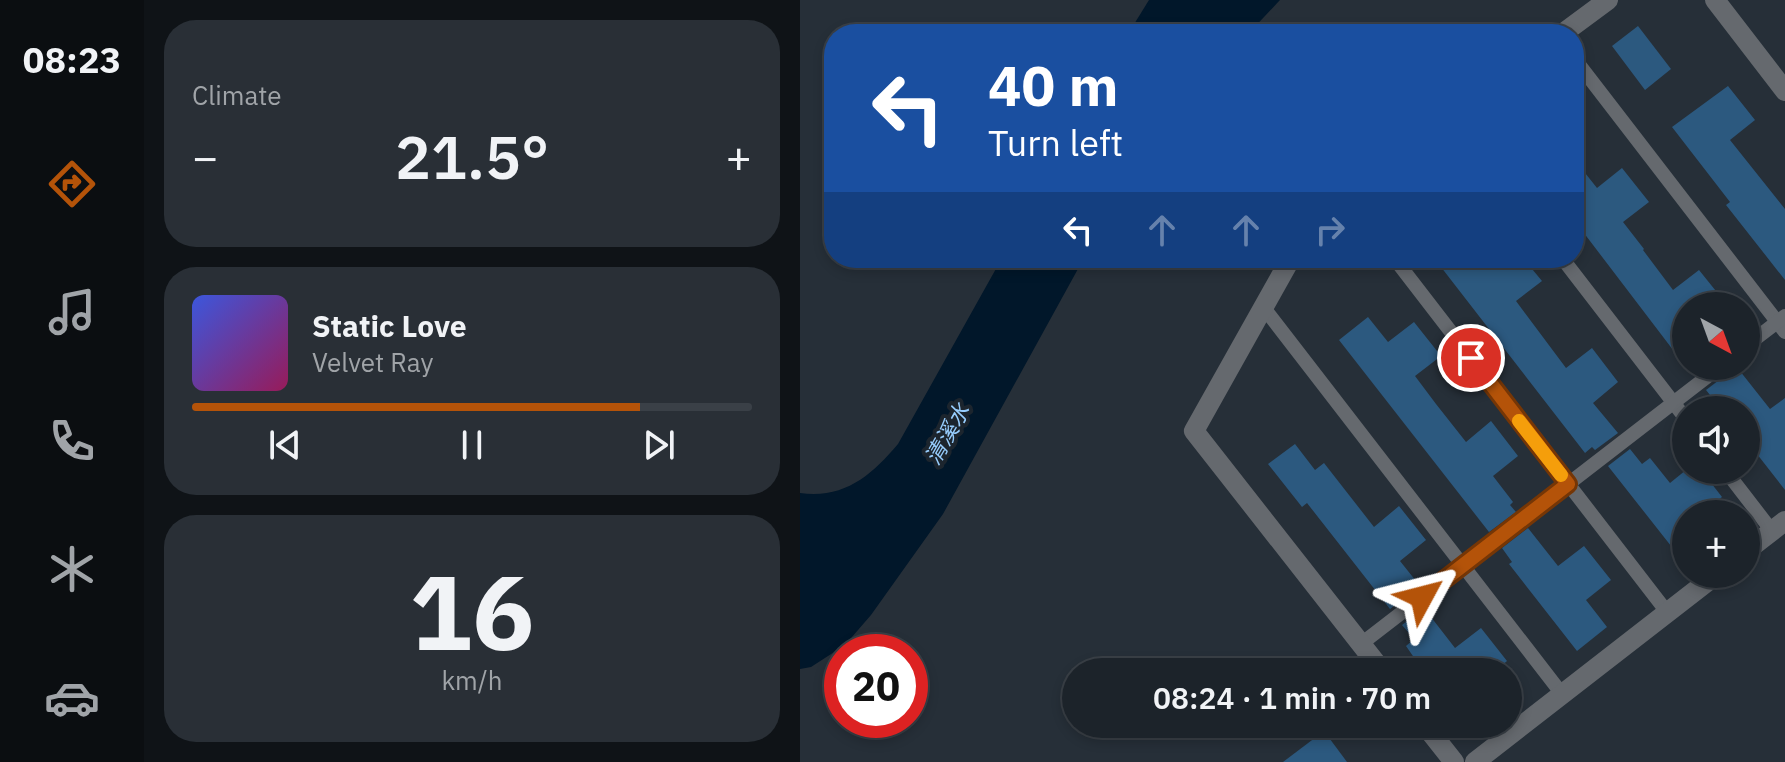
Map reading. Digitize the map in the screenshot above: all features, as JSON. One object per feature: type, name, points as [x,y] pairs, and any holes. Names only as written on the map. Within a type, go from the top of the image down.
[{"type":"street","points":[[1576,24],[1608,0]]},
{"type":"street","points":[[1715,0],[1785,91]]},
{"type":"street","points":[[1286,268],[1194,431],[1372,658]]},
{"type":"street","points":[[1760,540],[1779,526]]},
{"type":"street","points":[[1475,762],[1699,588]]},
{"type":"street","points":[[1435,738],[1454,762]]},
{"type":"lane","points":[[1584,71],[1782,323],[1760,337]]},
{"type":"lane","points":[[1402,268],[1667,612]]},
{"type":"lane","points":[[1570,268],[1672,402]]},
{"type":"lane","points":[[1264,308],[1562,694]]},
{"type":"lane","points":[[1682,396],[1703,380]]},
{"type":"lane","points":[[1361,644],[1672,404]]},
{"type":"lane","points":[[1738,484],[1779,526]]},
{"type":"water","points":[[1149,0],[1280,0],[1257,24],[1134,24]]},
{"type":"water","name":"清溪水","points":[[996,268],[1078,268],[943,514],[855,634],[824,634],[824,659],[811,667],[800,669],[800,493],[816,494],[843,489],[877,466],[898,444]]},
{"type":"building","points":[[1638,26],[1671,69],[1645,90],[1612,46]]},
{"type":"building","points":[[1728,86],[1755,120],[1730,140],[1785,209],[1785,280],[1726,205],[1730,202],[1672,127]]},
{"type":"building","points":[[1622,168],[1649,202],[1623,222],[1673,290],[1699,270],[1717,292],[1672,292],[1672,349],[1584,233],[1584,172],[1597,188]]},
{"type":"building","points":[[1442,268],[1531,268],[1542,281],[1516,301],[1566,368],[1592,348],[1618,382],[1593,403],[1618,433],[1595,450],[1592,447],[1585,453]]},
{"type":"building","points":[[1368,317],[1388,342],[1414,322],[1441,356],[1415,376],[1436,404],[1466,442],[1491,421],[1518,456],[1493,476],[1513,502],[1510,505],[1516,512],[1489,532],[1339,340]]},
{"type":"building","points":[[1719,380],[1747,380],[1760,396],[1711,396],[1706,390]]},
{"type":"building","points":[[1760,396],[1770,409],[1785,398],[1785,490],[1760,458]]},
{"type":"building","points":[[1295,444],[1315,470],[1324,463],[1374,527],[1399,506],[1426,540],[1400,561],[1420,586],[1390,609],[1307,503],[1302,507],[1268,464]]},
{"type":"building","points":[[1630,449],[1642,464],[1650,458],[1670,483],[1712,484],[1722,497],[1718,500],[1672,500],[1672,547],[1608,466]]},
{"type":"building","points":[[1528,528],[1558,566],[1584,546],[1611,580],[1586,600],[1607,627],[1577,651],[1509,564],[1512,562],[1502,548]]},
{"type":"building","points":[[1424,608],[1455,648],[1481,628],[1505,658],[1414,658],[1406,646],[1414,639],[1402,625]]},
{"type":"building","points":[[1315,738],[1329,738],[1347,762],[1283,762]]},
{"type":"slow traffic","points":[[1519,421],[1561,475]]},
{"type":"route","points":[[1422,597],[1568,484],[1471,358]]}]
